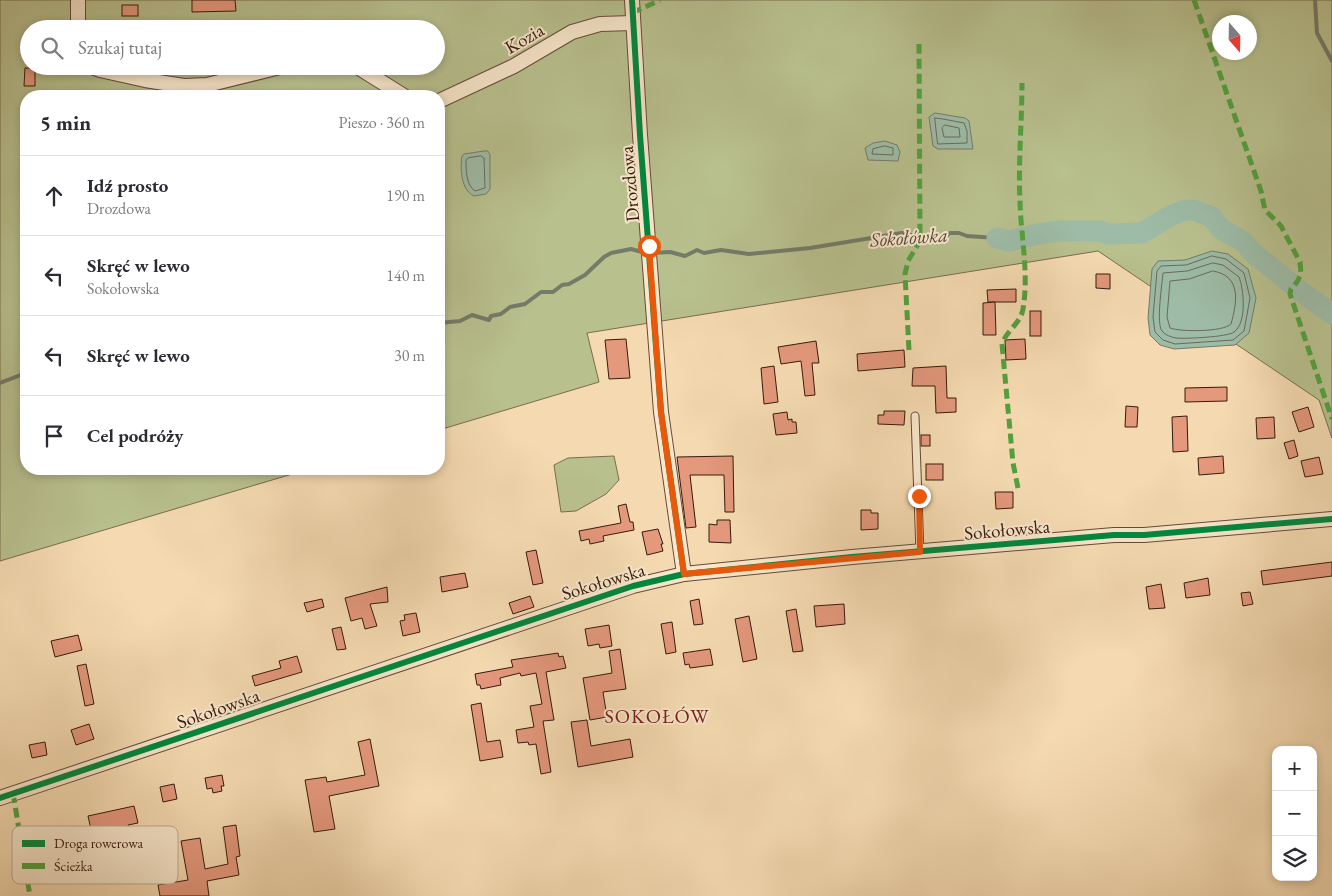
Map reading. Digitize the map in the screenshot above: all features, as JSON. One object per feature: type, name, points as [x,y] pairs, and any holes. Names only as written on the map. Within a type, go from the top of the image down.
[{"type":"street","points":[[78,0],[78,20]]},
{"type":"street","name":"Drozdowa","points":[[632,0],[661,412],[684,574]]},
{"type":"street","name":"Kozia","points":[[445,97],[514,66],[572,32],[600,24],[633,23]]},
{"type":"street","points":[[122,75],[184,86],[207,86],[249,75]]},
{"type":"street","points":[[370,75],[394,90]]},
{"type":"street","name":"Sokołowska","points":[[0,798],[624,589],[684,574],[1114,535],[1144,535],[1332,519]]},
{"type":"lane","points":[[915,416],[920,552]]},
{"type":"shaded area","points":[[0,0],[1332,0],[1332,438],[1319,400],[1098,251],[587,333],[599,382],[445,428],[445,90],[20,90],[20,475],[289,475],[0,561]]},
{"type":"shaded area","points":[[614,456],[619,480],[606,494],[576,511],[561,512],[554,465],[568,458]]},
{"type":"water","points":[[935,113],[965,118],[969,121],[973,149],[938,149],[933,146],[929,117]]},
{"type":"water","points":[[885,141],[897,145],[900,152],[898,161],[868,160],[865,148],[873,143]]},
{"type":"water","points":[[488,151],[490,155],[490,189],[486,194],[474,196],[466,189],[462,179],[462,156],[464,154]]},
{"type":"water","points":[[1212,251],[1228,254],[1248,269],[1256,298],[1249,333],[1235,345],[1174,349],[1160,345],[1150,335],[1148,318],[1152,269],[1158,261],[1185,260]]},
{"type":"building","points":[[192,0],[235,0],[236,11],[192,12]]},
{"type":"building","points":[[122,5],[138,5],[138,16],[122,16]]},
{"type":"building","points":[[25,75],[35,75],[35,86],[24,86]]},
{"type":"building","points":[[1096,274],[1110,274],[1110,289],[1096,288]]},
{"type":"building","points":[[1016,289],[1016,302],[988,302],[987,290]]},
{"type":"building","points":[[995,302],[996,335],[983,335],[983,303]]},
{"type":"building","points":[[1030,311],[1041,311],[1041,336],[1030,336]]},
{"type":"building","points":[[626,339],[630,378],[609,379],[605,340]]},
{"type":"building","points":[[1025,339],[1026,359],[1006,360],[1005,340]]},
{"type":"building","points":[[816,341],[819,363],[812,363],[815,395],[805,396],[801,361],[781,364],[778,347]]},
{"type":"building","points":[[904,350],[905,367],[858,371],[857,354]]},
{"type":"building","points":[[774,366],[778,402],[764,404],[761,368]]},
{"type":"building","points":[[946,366],[947,398],[956,398],[956,412],[936,413],[935,386],[912,386],[913,368]]},
{"type":"building","points":[[1227,387],[1227,401],[1185,402],[1185,388]]},
{"type":"building","points":[[1126,406],[1138,407],[1137,427],[1125,427]]},
{"type":"building","points":[[1308,407],[1314,427],[1299,432],[1292,412]]},
{"type":"building","points":[[884,411],[905,411],[904,425],[878,424],[878,415],[884,415]]},
{"type":"building","points":[[787,412],[788,420],[792,419],[792,422],[796,422],[797,433],[776,435],[773,414]]},
{"type":"building","points":[[1187,416],[1188,451],[1173,452],[1172,417]]},
{"type":"building","points":[[1274,417],[1275,438],[1257,439],[1256,418]]},
{"type":"building","points":[[921,435],[930,435],[930,446],[921,446]]},
{"type":"building","points":[[1294,440],[1298,456],[1289,459],[1284,443]]},
{"type":"building","points":[[733,456],[734,512],[725,512],[724,475],[690,475],[696,527],[686,528],[677,457]]},
{"type":"building","points":[[1223,456],[1224,473],[1199,475],[1198,458]]},
{"type":"building","points":[[1319,457],[1323,474],[1305,477],[1301,461]]},
{"type":"building","points":[[926,464],[943,464],[943,480],[926,480]]},
{"type":"building","points":[[995,492],[1013,492],[1013,508],[996,509]]},
{"type":"building","points":[[626,504],[634,530],[603,536],[604,541],[590,544],[589,539],[581,541],[579,531],[621,523],[618,506]]},
{"type":"building","points":[[861,510],[871,510],[871,513],[878,513],[878,529],[861,530]]},
{"type":"building","points":[[717,520],[730,520],[731,543],[709,542],[709,524],[717,525]]},
{"type":"building","points":[[658,529],[663,544],[661,544],[663,551],[647,555],[642,532]]},
{"type":"building","points":[[536,550],[543,583],[533,585],[526,552]]},
{"type":"building","points":[[1332,562],[1332,576],[1263,585],[1261,571]]},
{"type":"building","points":[[465,573],[468,587],[442,592],[440,577]]},
{"type":"building","points":[[1208,578],[1210,595],[1186,598],[1184,583]]},
{"type":"building","points":[[1161,584],[1165,608],[1149,609],[1146,587]]},
{"type":"building","points":[[387,587],[388,602],[370,604],[377,626],[365,629],[362,618],[351,621],[345,598]]},
{"type":"building","points":[[1250,592],[1253,604],[1243,606],[1241,593]]},
{"type":"building","points":[[530,596],[534,607],[513,614],[509,603]]},
{"type":"building","points":[[322,599],[324,607],[307,612],[304,603]]},
{"type":"building","points":[[699,599],[703,624],[694,625],[690,601]]},
{"type":"building","points":[[844,604],[845,624],[816,627],[814,606]]},
{"type":"building","points":[[796,609],[803,651],[793,652],[786,611]]},
{"type":"building","points":[[416,613],[420,632],[403,636],[400,621],[405,620],[404,615]]},
{"type":"building","points":[[749,616],[757,659],[743,662],[735,619]]},
{"type":"building","points":[[672,622],[676,652],[666,654],[661,624]]},
{"type":"building","points":[[609,625],[612,646],[600,648],[599,644],[588,646],[585,629]]},
{"type":"building","points":[[341,627],[346,649],[337,650],[332,629]]},
{"type":"building","points":[[78,635],[82,650],[55,657],[51,641]]},
{"type":"building","points":[[620,649],[626,689],[603,692],[607,717],[590,720],[583,678],[612,673],[609,651]]},
{"type":"building","points":[[710,649],[713,665],[690,668],[689,664],[685,665],[683,653]]},
{"type":"building","points":[[558,653],[559,657],[563,656],[566,668],[546,672],[554,720],[543,721],[551,772],[541,774],[536,744],[529,745],[528,742],[518,743],[516,730],[534,727],[530,706],[542,704],[536,673],[521,676],[520,673],[500,678],[501,685],[481,689],[480,685],[477,685],[475,674],[513,667],[511,660]]},
{"type":"building","points":[[297,656],[302,672],[255,686],[252,676],[281,668],[279,661]]},
{"type":"building","points":[[86,664],[94,704],[85,706],[77,666]]},
{"type":"building","points":[[481,703],[487,742],[500,740],[503,757],[480,761],[471,705]]},
{"type":"building","points":[[587,720],[591,746],[630,739],[633,757],[578,767],[571,722]]},
{"type":"building","points":[[89,724],[94,739],[76,745],[71,730]]},
{"type":"building","points":[[370,739],[379,786],[329,796],[335,829],[314,832],[305,780],[326,777],[327,782],[365,775],[358,742]]},
{"type":"building","points":[[45,742],[47,755],[32,758],[29,745]]},
{"type":"building","points":[[222,775],[224,786],[221,786],[222,791],[213,793],[212,788],[207,789],[205,778]]},
{"type":"building","points":[[174,784],[177,799],[163,802],[160,787]]},
{"type":"building","points":[[134,806],[138,823],[128,826],[90,826],[88,816]]},
{"type":"building","points":[[236,825],[240,856],[236,857],[239,875],[207,881],[209,896],[160,896],[158,885],[178,884],[178,882],[188,880],[181,841],[200,838],[205,869],[228,864],[223,827]]},
{"type":"waterway","points":[[1315,0],[1317,33],[1332,61]]},
{"type":"waterway","name":"Sokołówka","points":[[997,238],[1009,241],[1058,231],[1100,231],[1108,234],[1142,233],[1172,215],[1185,210],[1194,210],[1212,217],[1221,229],[1244,242],[1252,252],[1332,314]]},
{"type":"waterway","name":"Sokołówka","points":[[653,253],[670,252],[685,256],[697,250],[704,253],[721,250],[749,254],[810,248],[902,233],[915,236],[946,236],[950,233],[959,233],[967,236],[997,238]]},
{"type":"waterway","name":"Sokołówka","points":[[445,322],[460,321],[472,315],[489,320],[491,316],[501,314],[510,307],[525,304],[541,292],[553,292],[562,285],[569,284],[585,275],[611,253],[631,249],[646,253]]},
{"type":"waterway","name":"Sokołówka","points":[[0,383],[20,375]]},
{"type":"marked path","points":[[632,13],[660,0]]},
{"type":"marked path","points":[[1194,0],[1261,191],[1265,210],[1281,226],[1300,262],[1301,274],[1291,289],[1290,294],[1332,419]]},
{"type":"marked path","points":[[909,350],[905,274],[908,261],[920,241],[919,44]]},
{"type":"marked path","points":[[1018,488],[1013,463],[1002,344],[1022,314],[1025,296],[1020,187],[1022,83]]},
{"type":"marked path","points":[[13,793],[18,826]]},
{"type":"marked path","points":[[28,884],[30,896]]},
{"type":"cycle path","points":[[632,0],[661,412],[684,574]]},
{"type":"cycle path","points":[[0,798],[633,586],[684,574],[852,557],[1332,519]]},
{"type":"district","name":"SOKOŁÓW","points":[[657,716]]},
{"type":"route","points":[[649,246],[661,412],[684,574],[920,552],[919,496]]}]
